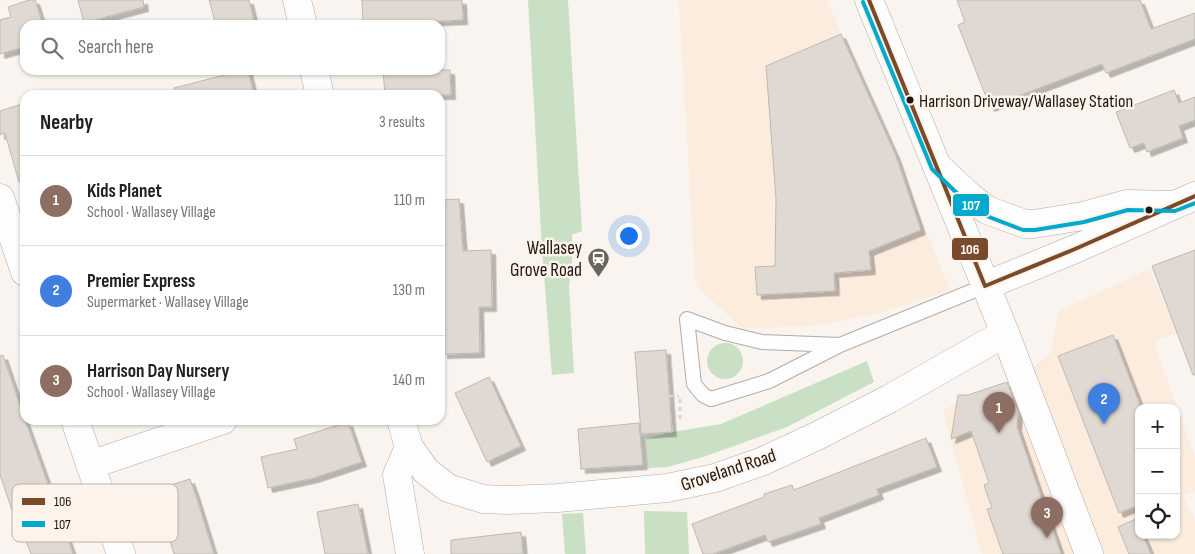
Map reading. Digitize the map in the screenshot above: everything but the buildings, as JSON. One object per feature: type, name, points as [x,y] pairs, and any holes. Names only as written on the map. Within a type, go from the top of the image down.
[{"type":"street","points":[[297,0],[302,20]]},
{"type":"street","points":[[868,0],[1005,333],[1089,554]]},
{"type":"street","points":[[315,75],[319,90]]},
{"type":"street","points":[[937,166],[987,210],[1025,224],[1083,216],[1127,204],[1185,200]]},
{"type":"street","points":[[0,198],[20,257]]},
{"type":"street","points":[[985,286],[1075,249],[1185,200]]},
{"type":"street","name":"Groveland Road","points":[[402,425],[409,447],[426,471],[448,488],[483,499],[558,498],[671,476],[715,478],[761,462],[809,440],[889,399],[1005,333]]},
{"type":"street","points":[[77,425],[97,484]]},
{"type":"street","points":[[90,464],[208,425]]},
{"type":"street","points":[[409,447],[397,475],[410,554]]},
{"type":"street","points":[[117,542],[121,554]]},
{"type":"lane","points":[[840,344],[762,342],[725,334],[687,319],[694,384],[703,395],[711,399],[727,396],[769,381],[840,344],[985,286]]},
{"type":"path","points":[[669,396],[680,396]]},
{"type":"path","points":[[670,438],[671,476]]},
{"type":"shaded area","points":[[679,0],[827,0],[896,156],[950,290],[879,313],[821,325],[743,329],[698,288],[695,278]]},
{"type":"shaded area","points":[[1150,269],[1177,333],[1154,342],[1176,404],[1135,404],[1135,539],[1180,539],[1180,416],[1195,458],[1195,491],[1183,495],[1195,522],[1195,554],[982,554],[943,411],[968,395],[1019,378],[1050,354],[1059,311]]},
{"type":"green space","points":[[528,0],[568,0],[582,231],[572,235],[572,263],[569,287],[574,373],[552,375],[542,250]]},
{"type":"green space","points":[[725,343],[732,344],[738,348],[742,354],[742,368],[738,374],[732,378],[725,379],[718,378],[712,374],[708,368],[707,361],[708,354],[712,348],[718,344]]},
{"type":"green space","points":[[867,361],[874,382],[787,427],[706,456],[668,467],[648,468],[645,439],[672,432],[721,424]]},
{"type":"green space","points":[[644,511],[687,512],[689,554],[645,554]]},
{"type":"green space","points":[[583,513],[586,554],[565,554],[562,514]]},
{"type":"transit line","name":"106","points":[[869,0],[985,286],[1195,196]]},
{"type":"transit line","name":"107","points":[[863,2],[932,169],[965,201],[984,215],[1023,230],[1035,230],[1084,222],[1128,210],[1175,211],[1195,203]]},
{"type":"place","name":"Harrison Driveway/Wallasey Station","points":[[910,100]]},
{"type":"place","name":"Wallasey Grove Road","points":[[598,277]]},
{"type":"place","name":"Premier Express","points":[[1104,424]]},
{"type":"place","name":"Kids Planet","points":[[999,433]]},
{"type":"place","name":"Harrison Day Nursery","points":[[1047,538]]}]
